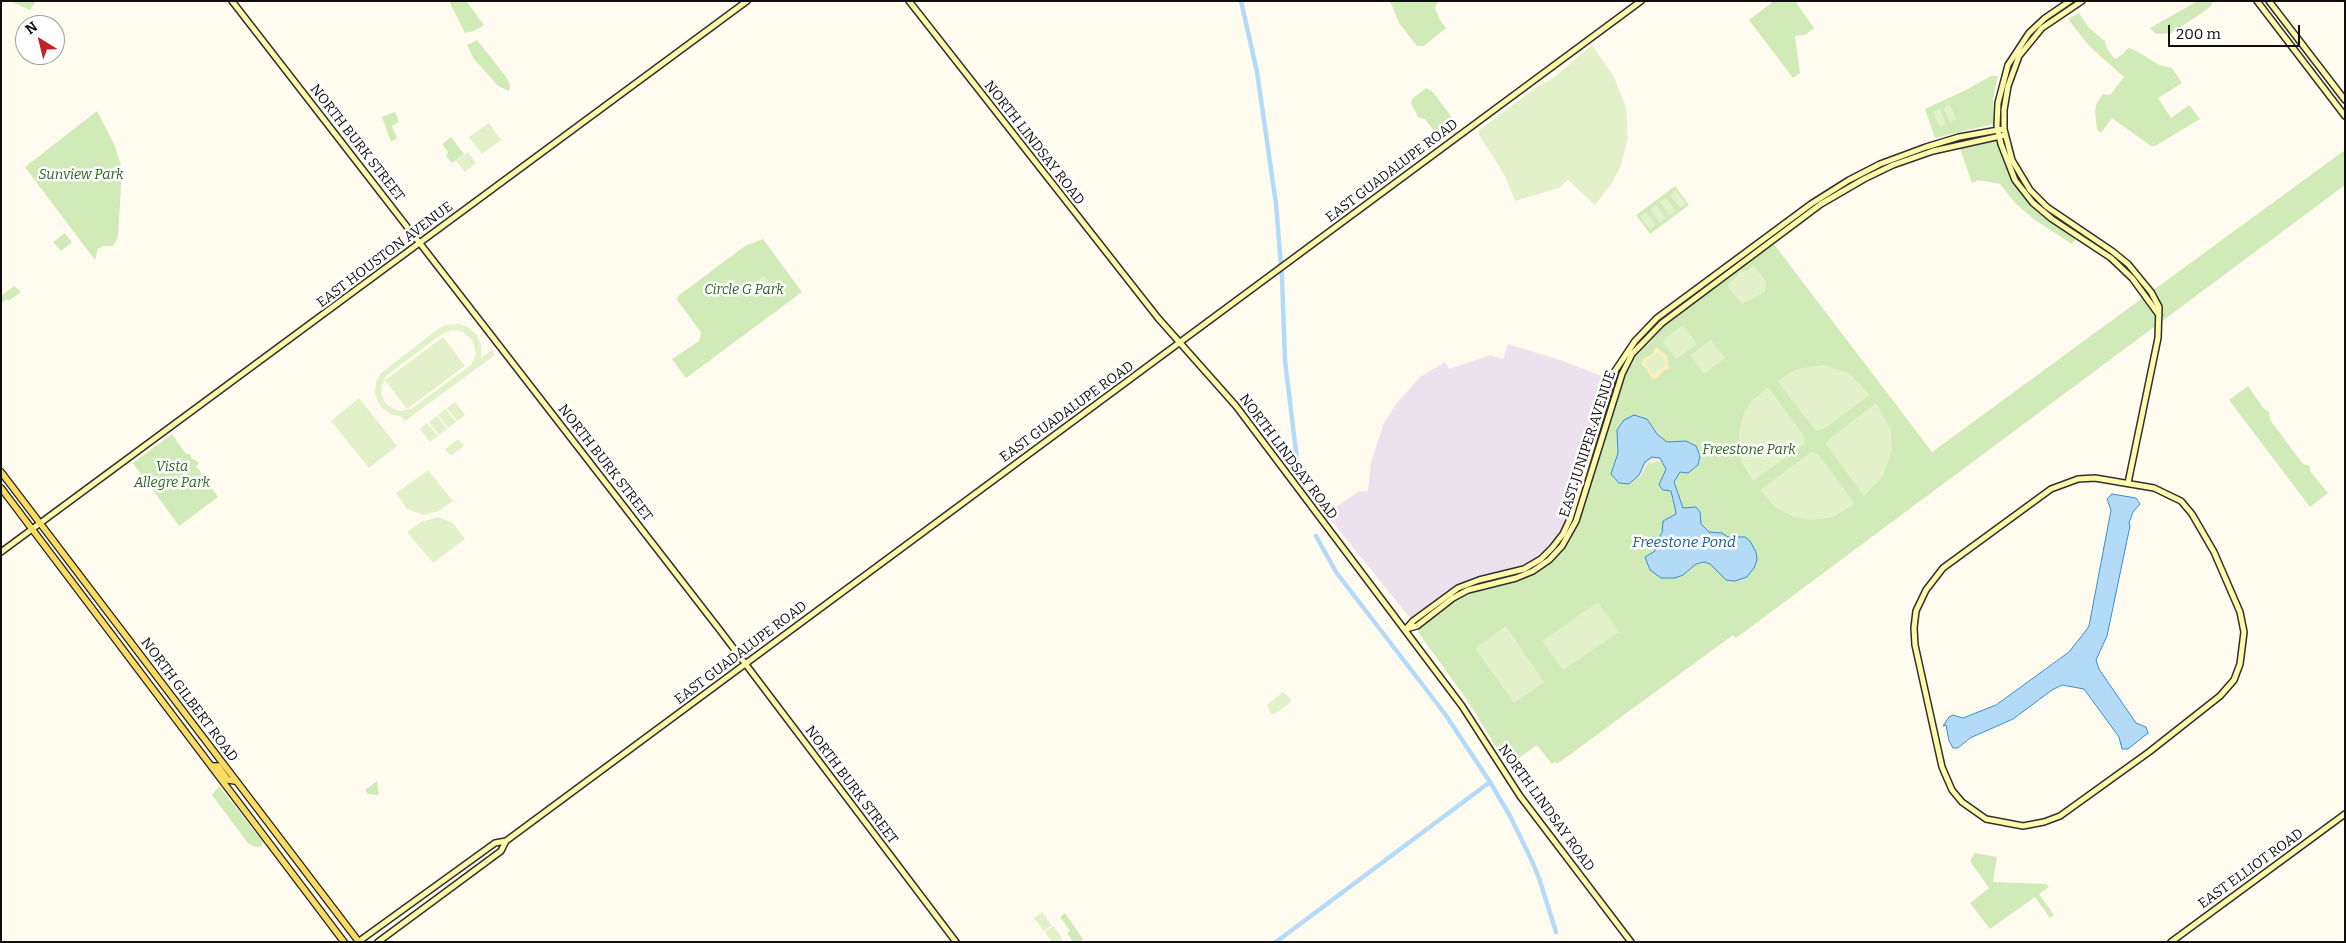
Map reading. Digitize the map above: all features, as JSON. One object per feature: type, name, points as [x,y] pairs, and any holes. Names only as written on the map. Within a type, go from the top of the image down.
[{"type":"main road","name":"NORTH GILBERT ROAD","points":[[1,472],[122,646],[344,942]]},
{"type":"main road","name":"NORTH GILBERT ROAD","points":[[1,488],[37,526],[129,641],[359,942]]},
{"type":"main road","points":[[122,646],[129,641]]},
{"type":"main road","points":[[213,766],[218,766],[228,780],[235,781]]},
{"type":"street","name":"NORTH BURK STREET","points":[[232,1],[746,664],[956,942]]},
{"type":"street","name":"EAST HOUSTON AVENUE","points":[[1,552],[747,1]]},
{"type":"street","name":"NORTH LINDSAY ROAD","points":[[909,1],[1158,318],[1236,406],[1406,629],[1462,706],[1520,796],[1631,942]]},
{"type":"street","name":"EAST GUADALUPE ROAD","points":[[359,942],[495,843],[506,841],[1641,1]]},
{"type":"street","points":[[2070,1],[2038,23],[2013,55],[2000,93],[2001,133],[2006,162],[2027,196],[2052,219],[2111,258],[2148,293],[2158,315],[2158,338],[2128,483]]},
{"type":"street","points":[[2001,133],[2008,86],[2019,56],[2042,28],[2082,1]]},
{"type":"street","points":[[2257,1],[2345,116]]},
{"type":"street","points":[[2269,1],[2345,100]]},
{"type":"street","name":"EAST JUNIPER AVENUE","points":[[1406,629],[1413,621],[1458,588],[1479,580],[1524,569],[1547,554],[1568,524],[1612,378],[1629,348],[1657,318],[1821,204],[1879,171],[1941,148],[2001,133]]},
{"type":"street","points":[[2078,478],[2095,478],[2128,483],[2169,494],[2181,501],[2192,514],[2214,552],[2236,600],[2244,632],[2243,653],[2234,680],[2220,696],[2147,753],[2060,816],[2044,822],[2023,826],[1986,819],[1970,809],[1952,790],[1942,767],[1916,645],[1915,619],[1922,598],[1943,568],[2062,483],[2078,478]]},
{"type":"street","name":"EAST ELLIOT ROAD","points":[[2171,942],[2345,814]]},
{"type":"street","name":"EAST GUADALUPE ROAD","points":[[378,942],[501,851],[506,841]]},
{"type":"shaded area","points":[[1508,344],[1560,360],[1605,377],[1608,381],[1568,518],[1563,529],[1549,547],[1528,565],[1459,585],[1410,618],[1326,514],[1358,492],[1368,491],[1371,462],[1383,425],[1396,404],[1420,377],[1445,362],[1449,369],[1491,355],[1503,359]]},
{"type":"shaded area","points":[[1657,457],[1666,466],[1660,461],[1651,464],[1649,462],[1640,478],[1638,477],[1645,462]]},
{"type":"green space","points":[[36,1],[30,10],[12,2],[1,2]]},
{"type":"green space","points":[[449,1],[466,1],[484,25],[474,31],[465,33]]},
{"type":"green space","points":[[1390,1],[1438,1],[1435,8],[1446,28],[1424,46],[1417,46],[1399,23]]},
{"type":"green space","points":[[1774,1],[1795,1],[1814,28],[1805,35],[1795,36],[1800,73],[1793,78],[1749,20]]},
{"type":"green space","points":[[2213,1],[2211,6],[2205,11],[2171,33],[2156,34],[2150,28],[2196,2]]},
{"type":"green space","points":[[2079,13],[2089,28],[2105,41],[2107,49],[2115,59],[2128,48],[2133,49],[2159,65],[2172,68],[2182,83],[2158,98],[2171,118],[2189,105],[2200,119],[2155,146],[2151,146],[2112,118],[2101,133],[2097,130],[2095,111],[2097,103],[2103,94],[2110,95],[2124,77],[2089,46],[2068,19]]},
{"type":"green space","points":[[477,40],[507,78],[510,86],[509,91],[498,86],[474,59],[467,45]]},
{"type":"green space","points":[[1592,45],[1613,75],[1626,107],[1628,138],[1621,165],[1612,183],[1595,205],[1568,180],[1559,188],[1515,201],[1505,176],[1479,135],[1479,130],[1538,86],[1552,79]]},
{"type":"green space","points":[[1991,76],[1998,76],[1993,99],[1993,124],[1935,138],[1925,109]]},
{"type":"green space","points":[[1426,88],[1432,91],[1457,124],[1456,129],[1441,141],[1425,119],[1418,117],[1411,103],[1412,99]]},
{"type":"green space","points":[[1950,104],[1956,119],[1950,122],[1943,108]]},
{"type":"green space","points":[[1940,109],[1946,124],[1940,127],[1933,112]]},
{"type":"green space","name":"Sunview Park","points":[[97,111],[115,146],[122,169],[118,237],[113,246],[103,246],[98,249],[95,260],[25,167]]},
{"type":"green space","points":[[395,112],[399,122],[392,126],[397,138],[391,142],[382,117]]},
{"type":"green space","points":[[489,123],[501,140],[482,154],[469,137]]},
{"type":"green space","points":[[2002,136],[2007,155],[2021,186],[2049,213],[2080,233],[2072,244],[2035,220],[2016,204],[2000,184],[1978,180],[1972,183],[1959,146]]},
{"type":"green space","points":[[451,137],[464,154],[452,163],[446,156],[448,152],[442,144]]},
{"type":"green space","name":"Freestone Park","points":[[2345,150],[2345,185],[1736,638],[1733,635],[1557,764],[1556,762],[1552,764],[1537,745],[1508,766],[1467,700],[1418,632],[1420,626],[1465,594],[1482,587],[1525,577],[1557,556],[1571,536],[1577,523],[1618,390],[1635,355],[1665,324],[1773,243],[1932,452]]},
{"type":"green space","points":[[468,152],[476,163],[465,172],[456,161]]},
{"type":"green space","points":[[1675,186],[1689,205],[1650,234],[1636,215]]},
{"type":"green space","points":[[1676,190],[1686,204],[1680,208],[1670,195]]},
{"type":"green space","points":[[1666,198],[1676,211],[1669,216],[1660,202]]},
{"type":"green space","points":[[1656,205],[1666,218],[1660,223],[1650,210]]},
{"type":"green space","points":[[1646,212],[1656,225],[1650,230],[1640,217]]},
{"type":"green space","points":[[65,233],[72,242],[61,251],[53,242]]},
{"type":"green space","name":"Circle G Park","points":[[763,239],[802,292],[686,378],[672,359],[699,341],[701,332],[677,300],[678,296],[745,246]]},
{"type":"green space","points":[[1754,266],[1766,281],[1765,292],[1742,304],[1729,289],[1728,285],[1741,271],[1746,271]]},
{"type":"green space","points":[[763,276],[775,286],[771,291],[758,281]]},
{"type":"green space","points":[[14,286],[21,292],[8,301],[7,299],[1,303],[1,296]]},
{"type":"green space","points":[[459,324],[468,327],[477,335],[481,346],[481,358],[492,350],[495,355],[405,421],[402,417],[390,414],[384,410],[379,404],[375,393],[376,382],[381,373],[438,329],[446,325]],"holes":[[[452,330],[463,332],[473,341],[476,355],[471,365],[411,409],[400,411],[390,407],[384,401],[381,392],[386,376],[442,334]]]},
{"type":"green space","points":[[1683,325],[1697,344],[1676,359],[1662,341]]},
{"type":"green space","points":[[443,337],[465,366],[407,409],[385,380]]},
{"type":"green space","points":[[1711,340],[1725,358],[1704,374],[1690,355]]},
{"type":"green space","points":[[1658,352],[1667,364],[1653,374],[1645,362]]},
{"type":"green space","points":[[1823,365],[1849,373],[1870,395],[1824,429],[1816,431],[1777,381],[1797,369]]},
{"type":"green space","points":[[2248,386],[2264,409],[2269,412],[2270,420],[2303,464],[2310,466],[2310,471],[2328,493],[2310,507],[2229,400]]},
{"type":"green space","points":[[1768,387],[1805,440],[1803,445],[1753,481],[1741,461],[1739,433],[1744,412],[1753,400]]},
{"type":"green space","points":[[359,398],[397,446],[369,468],[331,421]]},
{"type":"green space","points":[[455,402],[465,415],[457,421],[447,408]]},
{"type":"green space","points":[[1876,403],[1891,430],[1892,450],[1884,475],[1864,496],[1826,444],[1829,439]]},
{"type":"green space","points":[[446,409],[456,422],[448,428],[438,415]]},
{"type":"green space","points":[[437,416],[447,429],[439,435],[429,422]]},
{"type":"green space","points":[[427,423],[438,436],[430,442],[420,429]]},
{"type":"green space","name":"Vista Allegre Park","points":[[172,434],[186,454],[190,454],[191,458],[197,461],[199,464],[196,466],[218,497],[179,526],[133,463]]},
{"type":"green space","points":[[458,439],[464,446],[451,456],[445,449]]},
{"type":"green space","points":[[1811,452],[1818,454],[1855,504],[1833,517],[1813,520],[1794,517],[1775,507],[1760,490]]},
{"type":"green space","points":[[428,470],[453,501],[439,511],[423,515],[407,509],[396,493]]},
{"type":"green space","points":[[438,517],[453,523],[465,539],[433,563],[407,532],[421,522]]},
{"type":"green space","points":[[1598,602],[1619,632],[1563,670],[1542,641]]},
{"type":"green space","points":[[1506,626],[1544,682],[1514,703],[1475,648]]},
{"type":"green space","points":[[1283,692],[1291,699],[1291,702],[1275,714],[1271,714],[1267,705]]},
{"type":"green space","points":[[377,781],[379,795],[368,794],[365,790]]},
{"type":"green space","points":[[219,786],[263,842],[261,846],[255,847],[248,843],[212,795]]},
{"type":"green space","points":[[1975,853],[1997,857],[1993,882],[2046,884],[2049,887],[2039,894],[2054,915],[2050,918],[2035,897],[1990,929],[1970,903],[1989,888],[1970,861]]},
{"type":"green space","points":[[1042,912],[1052,925],[1044,931],[1034,918]]},
{"type":"green space","points":[[1065,913],[1083,939],[1080,942],[1073,942],[1067,933],[1070,931],[1060,917]]},
{"type":"green space","points":[[1053,926],[1063,939],[1060,942],[1052,942],[1045,932]]},
{"type":"sand","points":[[1656,347],[1667,356],[1669,369],[1664,370],[1658,378],[1652,379],[1646,368],[1641,365],[1643,359],[1652,354]]},
{"type":"water","name":"Freestone Pond","points":[[1634,415],[1647,419],[1657,434],[1667,442],[1686,441],[1696,446],[1700,456],[1698,465],[1688,473],[1680,472],[1674,482],[1683,508],[1696,507],[1700,512],[1701,524],[1709,532],[1722,533],[1728,537],[1745,537],[1750,541],[1756,552],[1757,560],[1747,577],[1735,581],[1726,580],[1710,564],[1704,562],[1696,564],[1683,575],[1675,578],[1661,578],[1650,570],[1645,557],[1655,551],[1656,541],[1662,533],[1663,521],[1676,514],[1671,491],[1663,490],[1659,485],[1666,469],[1660,458],[1652,457],[1645,462],[1639,475],[1629,484],[1619,483],[1611,474],[1618,453],[1617,430],[1624,420]]},
{"type":"water","points":[[2112,494],[2136,498],[2140,504],[2133,512],[2129,523],[2130,526],[2107,636],[2096,660],[2099,669],[2136,723],[2146,727],[2148,733],[2128,749],[2122,749],[2119,737],[2084,689],[2062,685],[2052,690],[2013,719],[1970,738],[1958,748],[1953,748],[1949,741],[1946,725],[1943,726],[1949,717],[1953,715],[1963,718],[1996,705],[2069,652],[2089,626],[2111,510],[2107,499]]},
{"type":"waterway","points":[[1241,1],[1257,72],[1276,204],[1282,278],[1285,361],[1298,468]]},
{"type":"waterway","points":[[1316,536],[1336,572],[1445,714],[1490,782],[1510,816],[1532,861],[1556,932]]},
{"type":"waterway","points":[[1276,942],[1490,782]]}]
